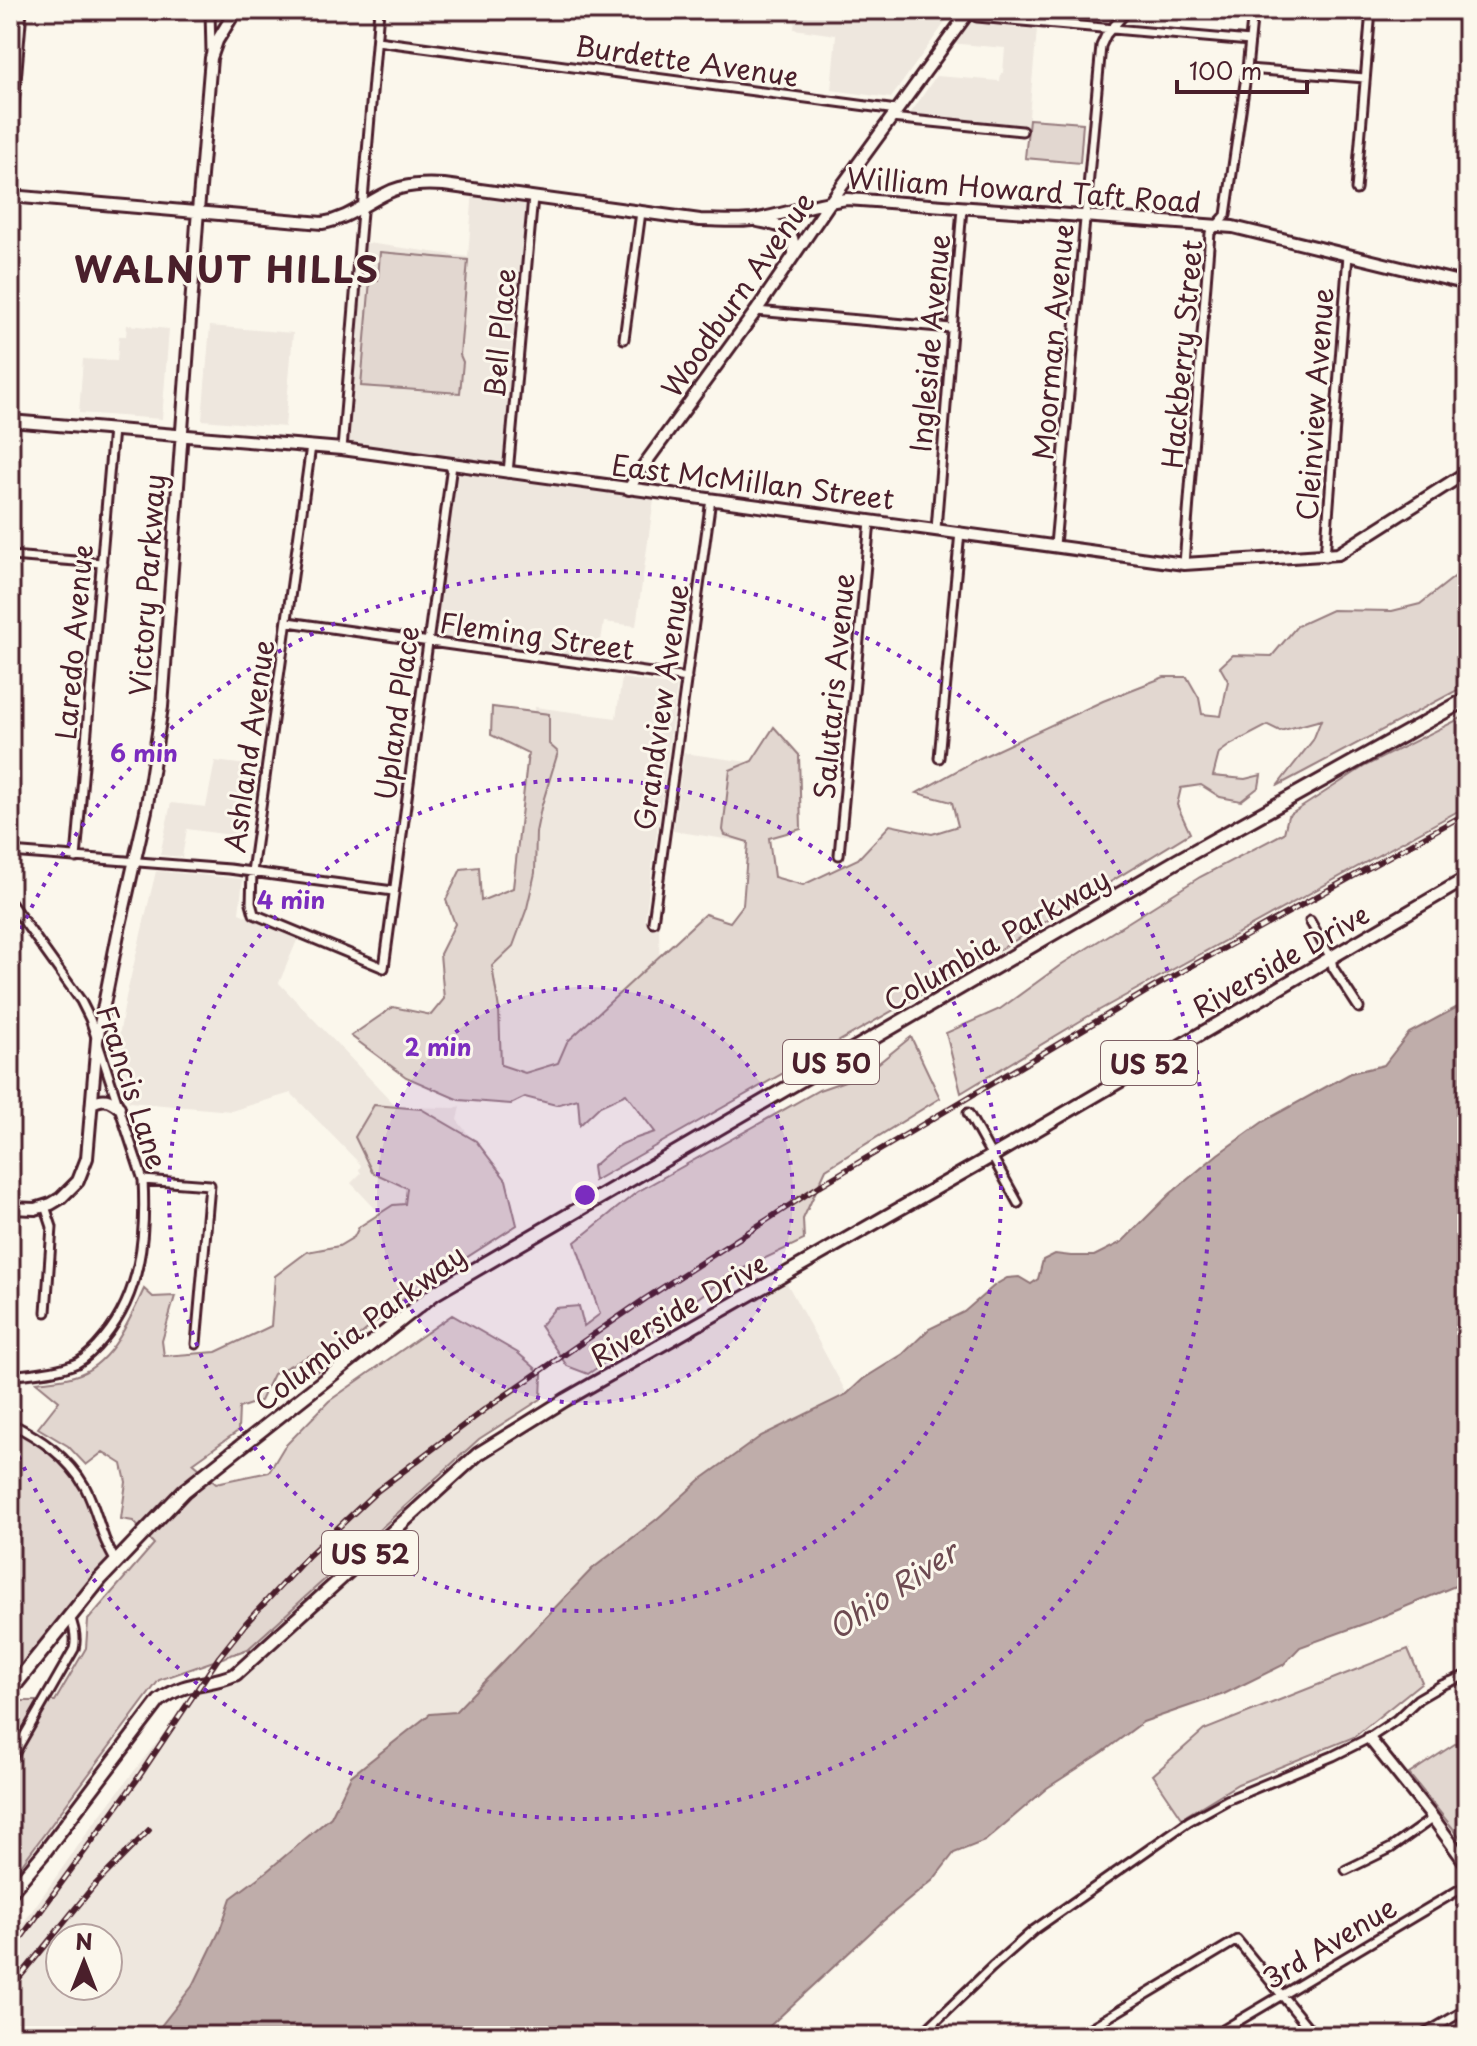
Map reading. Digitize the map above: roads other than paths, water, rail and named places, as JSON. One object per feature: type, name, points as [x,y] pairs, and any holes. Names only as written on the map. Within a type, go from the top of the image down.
[{"type":"highway","name":"Columbia Parkway","points":[[10,1691],[116,1562],[184,1491],[424,1302],[1177,861],[1467,699]]},
{"type":"main road","name":"Riverside Drive","points":[[10,1893],[52,1843],[159,1701],[172,1691],[189,1685],[223,1680],[236,1674],[478,1454],[565,1400],[992,1156],[1467,878]]},
{"type":"street","points":[[10,153],[22,10]]},
{"type":"street","points":[[210,10],[211,58]]},
{"type":"street","name":"Victory Parkway","points":[[45,1206],[70,1190],[84,1170],[87,1158],[97,1040],[155,763],[162,707],[211,58],[217,41],[236,10]]},
{"type":"street","points":[[342,449],[379,10]]},
{"type":"street","name":"Moorman Avenue","points":[[1055,545],[1101,46],[1128,10]]},
{"type":"street","name":"Hackberry Street","points":[[1184,564],[1210,233],[1226,215],[1253,10]]},
{"type":"street","points":[[1356,190],[1371,10]]},
{"type":"street","points":[[969,11],[977,17],[1250,41]]},
{"type":"street","name":"Woodburn Avenue","points":[[629,489],[969,11]]},
{"type":"street","name":"Burdette Avenue","points":[[377,41],[1022,131]]},
{"type":"street","points":[[1247,69],[1365,78]]},
{"type":"street","name":"William Howard Taft Road","points":[[10,196],[322,223],[346,217],[388,192],[416,185],[444,185],[700,220],[752,220],[847,199],[1233,227],[1467,284]]},
{"type":"street","name":"Bell Place","points":[[508,473],[533,197]]},
{"type":"street","name":"Ingleside Avenue","points":[[936,529],[962,208]]},
{"type":"street","points":[[624,339],[641,212]]},
{"type":"street","points":[[752,220],[781,226],[789,231],[793,235],[794,255]]},
{"type":"street","name":"Cleinview Avenue","points":[[1325,557],[1348,255]]},
{"type":"street","points":[[756,311],[951,328]]},
{"type":"street","name":"East McMillan Street","points":[[10,421],[342,449],[1184,564],[1338,554],[1467,472]]},
{"type":"street","name":"Laredo Avenue","points":[[76,858],[113,429]]},
{"type":"street","name":"Ashland Avenue","points":[[311,446],[252,872],[251,903],[254,914],[384,968]]},
{"type":"street","name":"Upland Place","points":[[384,968],[452,465]]},
{"type":"street","name":"Grandview Avenue","points":[[653,922],[711,499]]},
{"type":"street","name":"Salutaris Avenue","points":[[839,855],[870,521]]},
{"type":"street","points":[[939,758],[960,532]]},
{"type":"street","points":[[10,556],[102,563]]},
{"type":"street","name":"Fleming Street","points":[[288,622],[687,678]]},
{"type":"street","points":[[10,852],[252,872],[393,891]]},
{"type":"street","name":"Francis Lane","points":[[10,902],[81,1001],[143,1180],[144,1205],[140,1254],[127,1305],[101,1343],[85,1358],[63,1368],[10,1376]]},
{"type":"street","points":[[1310,921],[1331,958],[1333,968],[1359,1008]]},
{"type":"street","points":[[92,1103],[108,1099],[119,1107]]},
{"type":"street","points":[[968,1113],[1018,1203]]},
{"type":"street","points":[[143,1180],[210,1185],[196,1344]]},
{"type":"street","points":[[10,1208],[35,1209],[45,1206],[52,1227],[46,1312]]},
{"type":"street","points":[[10,1423],[58,1453],[69,1465],[85,1487],[116,1562]]},
{"type":"street","points":[[10,1761],[74,1649],[74,1627],[70,1617]]},
{"type":"street","points":[[920,2036],[1034,1930],[1189,1821],[1227,1800],[1369,1738],[1396,1720],[1418,1699],[1467,1675]]},
{"type":"street","points":[[1369,1738],[1467,1865]]},
{"type":"street","points":[[1346,1870],[1391,1848],[1433,1818]]},
{"type":"street","name":"3rd Avenue","points":[[1213,2036],[1467,1885]]},
{"type":"street","points":[[1077,2036],[1237,1940],[1315,2036]]},
{"type":"street","points":[[1421,2036],[1467,2009]]},
{"type":"water","name":"Ohio River","points":[[1467,1002],[1467,1581],[1300,1647],[1283,1665],[1224,1694],[1143,1722],[1047,1788],[985,1841],[954,1853],[933,1880],[883,1921],[759,2036],[153,2036],[194,1984],[220,1930],[231,1898],[331,1817],[351,1776],[430,1714],[455,1712],[592,1569],[657,1519],[700,1480],[761,1436],[847,1394],[863,1379],[903,1354],[929,1329],[964,1312],[1007,1278],[1019,1277],[1031,1284],[1038,1279],[1043,1260],[1055,1254],[1094,1256],[1122,1242],[1170,1194],[1264,1121],[1351,1073],[1384,1065],[1409,1033]]},
{"type":"railway","points":[[10,1953],[136,1781],[219,1657],[246,1623],[309,1555],[377,1491],[484,1410],[645,1299],[821,1185],[1154,987],[1467,813]]},
{"type":"railway","points":[[10,1989],[93,1887],[149,1830]]},
{"type":"district","name":"WALNUT HILLS","points":[[227,268]]}]
